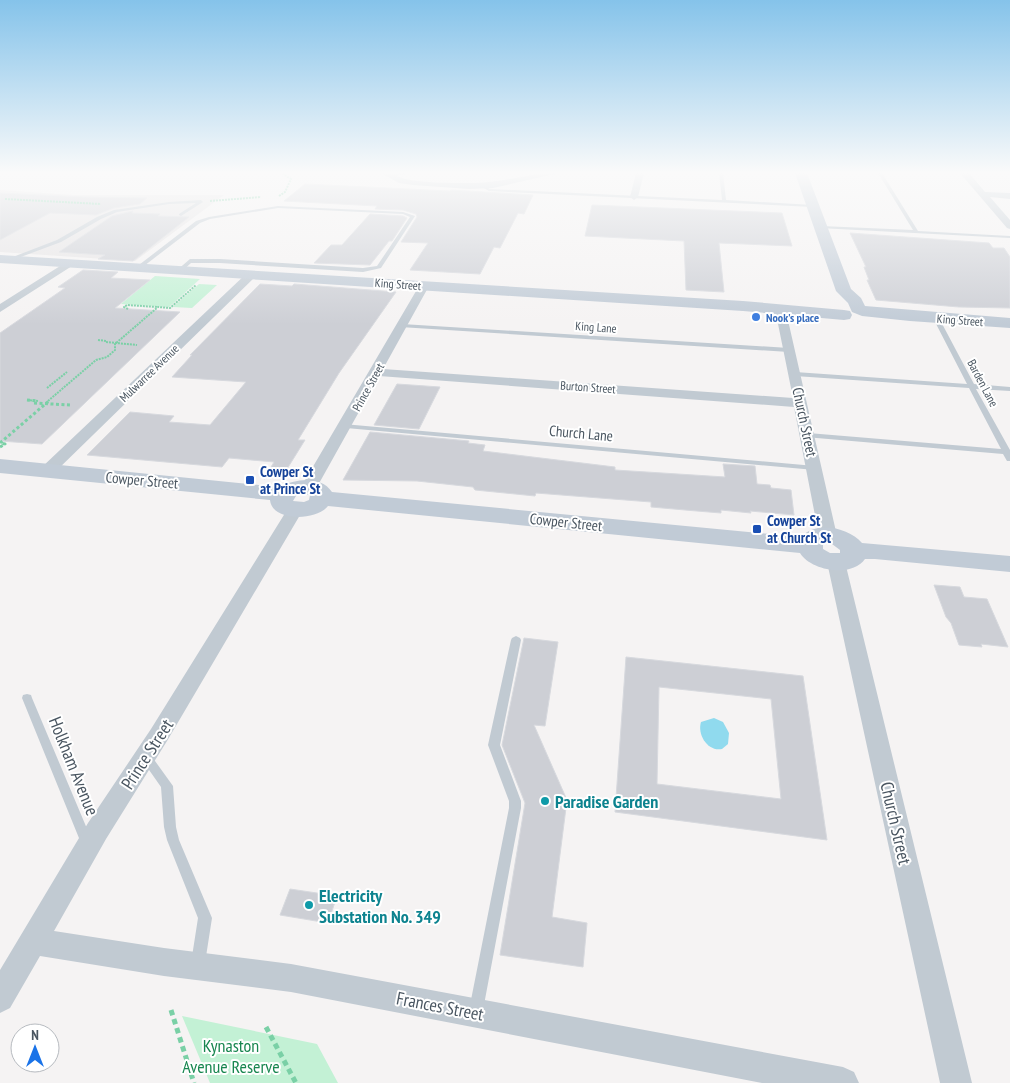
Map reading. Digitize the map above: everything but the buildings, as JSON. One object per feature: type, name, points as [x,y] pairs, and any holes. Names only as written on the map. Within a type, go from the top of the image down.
[{"type":"street","points":[[820,224],[844,290],[842,300],[852,311]]},
{"type":"street","name":"King Street","points":[[4,260],[788,309],[852,311],[1010,323]]},
{"type":"street","points":[[0,309],[68,264]]},
{"type":"street","name":"Mulwarree Avenue","points":[[47,471],[251,275]]},
{"type":"street","name":"Prince Street","points":[[316,492],[346,426],[424,286]]},
{"type":"street","name":"Church Street","points":[[788,309],[789,350],[815,468],[818,541]]},
{"type":"street","name":"Burton Street","points":[[376,372],[801,403]]},
{"type":"street","name":"Cowper Street","points":[[0,466],[290,502]]},
{"type":"street","points":[[290,502],[316,505],[316,492]]},
{"type":"street","name":"Cowper Street","points":[[316,492],[818,541]]},
{"type":"street","name":"Prince Street","points":[[0,998],[88,847],[146,757],[290,502]]},
{"type":"street","points":[[818,541],[812,553],[821,559],[845,557],[875,551],[1010,564]]},
{"type":"street","name":"Church Street","points":[[845,557],[956,1083]]},
{"type":"street","name":"Frances Street","points":[[34,941],[142,959],[282,977],[843,1083]]},
{"type":"lane","points":[[4,260],[59,241],[92,224]]},
{"type":"lane","points":[[138,268],[196,224]]},
{"type":"lane","points":[[179,271],[190,261],[362,270],[374,269],[378,267],[408,224]]},
{"type":"lane","points":[[911,224],[916,232]]},
{"type":"lane","points":[[821,227],[1010,237]]},
{"type":"lane","name":"Barden Lane","points":[[936,318],[1009,454]]},
{"type":"lane","name":"King Lane","points":[[402,326],[789,350]]},
{"type":"lane","points":[[795,374],[1010,389]]},
{"type":"lane","name":"Church Lane","points":[[346,426],[815,468]]},
{"type":"lane","points":[[808,436],[1009,454]]},
{"type":"lane","points":[[476,1013],[515,808],[515,801],[494,745],[516,640]]},
{"type":"lane","name":"Holkham Avenue","points":[[27,698],[88,847]]},
{"type":"lane","points":[[146,757],[167,786],[170,827],[173,840],[188,881],[206,918],[198,966]]},
{"type":"path","points":[[128,309],[124,308],[127,305],[170,308],[198,283]]},
{"type":"path","points":[[4,444],[0,443],[96,360],[110,355],[115,350],[117,342],[158,307]]},
{"type":"path","points":[[98,340],[137,345]]},
{"type":"path","points":[[106,342],[117,342]]},
{"type":"path","points":[[47,388],[67,372]]},
{"type":"path","points":[[80,374],[86,373]]},
{"type":"path","points":[[27,400],[70,405]]},
{"type":"path","points":[[34,403],[47,402]]},
{"type":"path","points":[[0,448],[8,440]]},
{"type":"path","points":[[171,1010],[194,1083]]},
{"type":"path","points":[[266,1027],[296,1083]]},
{"type":"shaded area","points":[[0,224],[186,224],[135,261],[0,252]]},
{"type":"green space","points":[[155,276],[200,279],[169,307],[121,304]]},
{"type":"green space","points":[[199,284],[217,285],[192,308],[173,307]]},
{"type":"green space","name":"Kynaston Avenue Reserve","points":[[182,1016],[317,1044],[338,1083],[210,1083]]},
{"type":"water","points":[[714,718],[723,722],[729,733],[728,744],[722,749],[712,748],[702,737],[701,722]]},
{"type":"place","name":"Nook's place","points":[[756,317]]},
{"type":"place","name":"Cowper St at Prince St","points":[[250,480]]},
{"type":"place","name":"Cowper St at Church St","points":[[757,529]]},
{"type":"place","name":"Paradise Garden","points":[[545,801]]},
{"type":"place","name":"Electricity Substation No. 349","points":[[309,905]]}]
